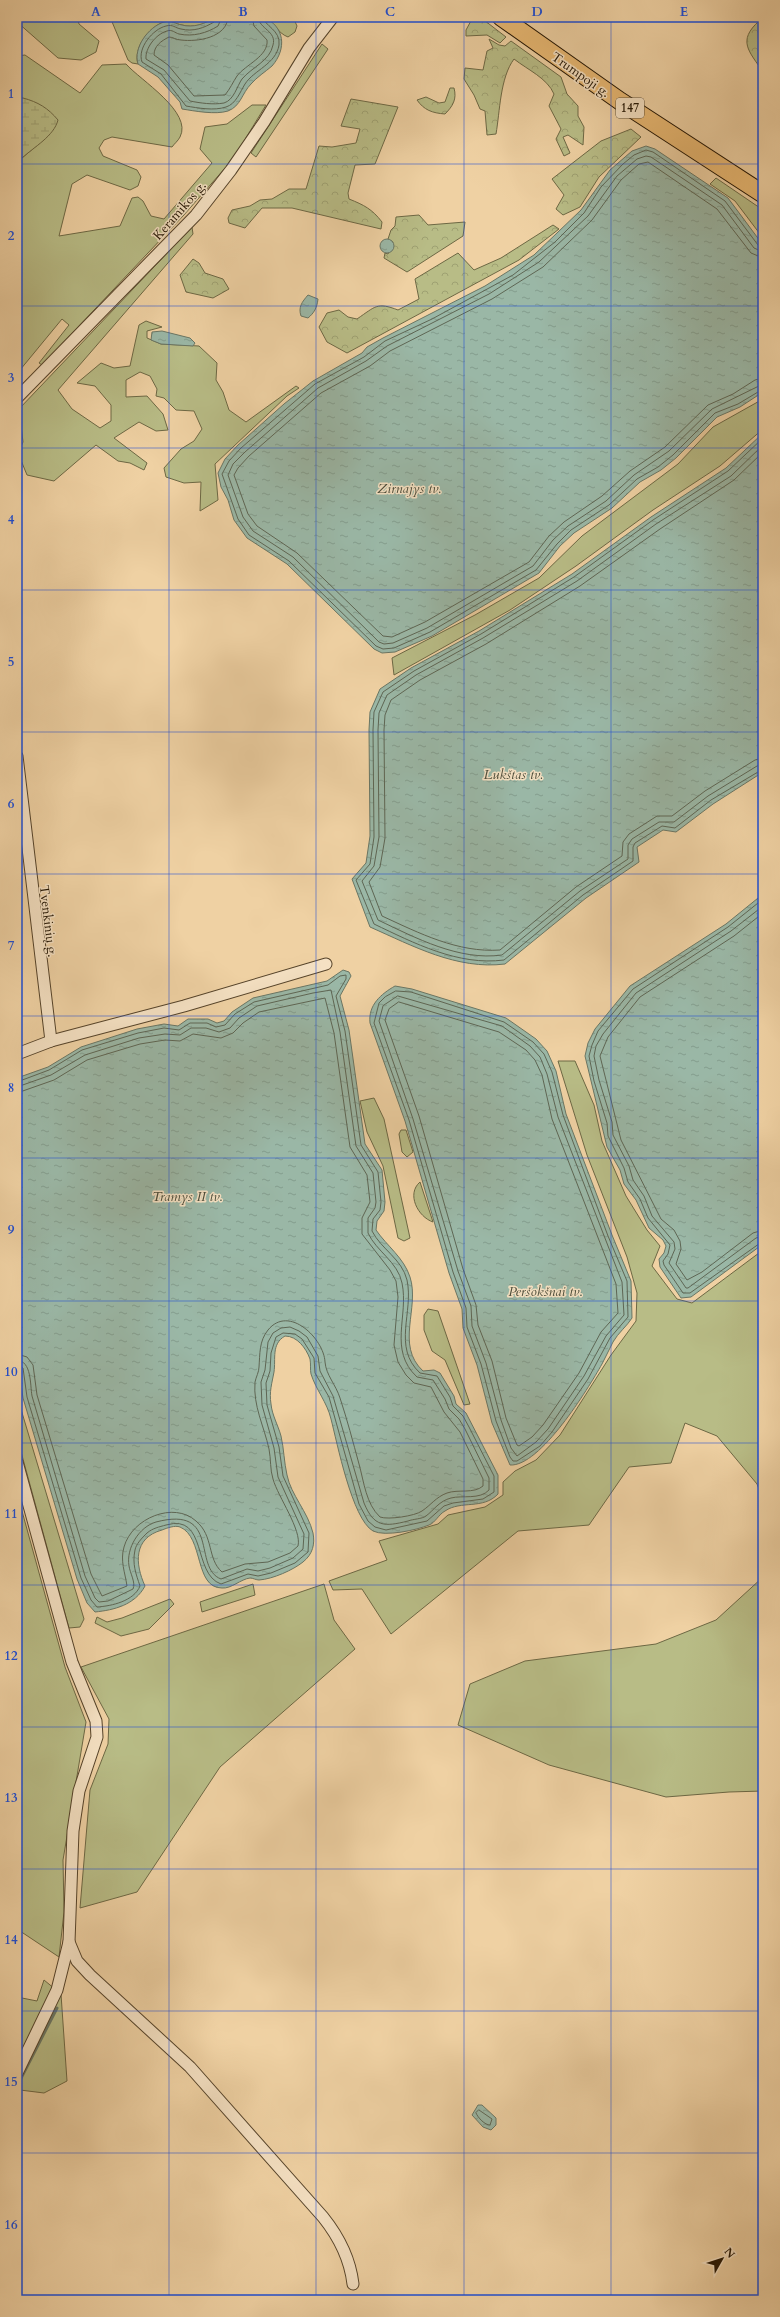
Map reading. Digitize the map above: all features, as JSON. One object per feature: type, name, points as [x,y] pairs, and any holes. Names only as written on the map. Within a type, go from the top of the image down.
[{"type":"main road","name":"Trumpoji g.","points":[[500,17],[620,100],[763,194]]},
{"type":"street","name":"Keramikos g.","points":[[17,398],[196,215],[235,164],[264,122],[309,48],[333,17]]},
{"type":"street","name":"Tvenkinių g.","points":[[17,756],[51,1041]]},
{"type":"street","points":[[17,1054],[51,1041],[184,1006],[326,964]]},
{"type":"street","points":[[17,1462],[72,1662],[96,1721],[97,1737],[78,1791],[73,1831],[69,1942],[57,1990],[17,2074]]},
{"type":"street","points":[[69,1942],[77,1960],[90,1975],[190,2067],[323,2217],[334,2231],[345,2251],[351,2270],[353,2284]]},
{"type":"green space","points":[[17,17],[77,17],[79,24],[99,41],[96,52],[81,60],[58,58],[17,22]]},
{"type":"green space","points":[[110,17],[214,17],[203,24],[195,26],[180,25],[169,21],[153,28],[140,45],[137,58],[138,64],[132,63],[128,60]]},
{"type":"green space","points":[[263,17],[293,17],[297,26],[295,32],[288,37],[281,33],[270,21]]},
{"type":"green space","points":[[470,17],[480,17],[506,37],[500,43],[487,35],[466,36],[466,30],[472,19]]},
{"type":"green space","points":[[759,21],[763,21],[763,72],[750,52],[747,40],[748,34]]},
{"type":"green space","points":[[489,39],[499,45],[505,46],[511,41],[561,77],[567,94],[578,106],[578,116],[584,127],[583,145],[568,135],[563,137],[570,153],[564,156],[556,139],[561,129],[549,106],[554,94],[551,88],[537,75],[514,59],[509,67],[503,85],[496,134],[487,135],[485,111],[480,109],[474,95],[464,79],[465,68],[483,70],[487,51],[493,48]]},
{"type":"green space","points":[[322,44],[328,49],[256,157],[251,153]]},
{"type":"green space","points":[[25,55],[80,93],[102,65],[126,64],[172,107],[179,117],[182,127],[180,137],[172,147],[112,137],[104,140],[99,148],[103,156],[137,170],[141,177],[138,186],[130,190],[87,175],[72,184],[59,236],[120,226],[132,198],[138,197],[143,201],[151,216],[164,219],[212,163],[200,149],[205,127],[227,124],[252,105],[266,105],[233,159],[183,216],[42,365],[39,363],[69,325],[62,319],[20,370],[17,377],[17,158],[22,158],[48,136],[23,98],[17,99],[17,56]]},
{"type":"green space","points":[[450,88],[454,88],[455,99],[445,114],[436,113],[429,110],[422,106],[417,100],[426,97],[439,103],[445,102]]},
{"type":"green space","points":[[23,98],[42,106],[58,120],[56,126],[43,141],[22,158],[17,158],[17,99]]},
{"type":"green space","points":[[351,99],[398,107],[375,164],[355,165],[348,193],[349,199],[359,203],[375,214],[382,222],[381,229],[292,208],[262,208],[245,228],[229,223],[228,218],[232,210],[250,206],[260,200],[272,199],[289,189],[306,189],[319,146],[332,147],[356,143],[360,129],[341,126]]},
{"type":"green space","points":[[631,129],[641,137],[599,177],[580,207],[563,215],[556,209],[564,195],[552,179],[601,141]]},
{"type":"green space","points":[[716,178],[763,210],[763,238],[735,201],[710,184]]},
{"type":"green space","points":[[419,215],[428,225],[465,222],[463,236],[407,272],[384,258],[385,253],[388,254],[393,242],[388,239],[391,230],[395,226],[396,217]]},
{"type":"green space","points":[[553,225],[559,229],[519,260],[347,353],[327,342],[319,327],[327,313],[339,310],[348,317],[357,319],[373,308],[381,306],[398,310],[419,299],[415,279],[458,253],[474,270],[501,258]]},
{"type":"green space","points":[[192,227],[193,234],[58,390],[72,409],[100,428],[111,421],[111,405],[95,386],[77,383],[101,363],[114,368],[130,366],[139,325],[146,321],[162,327],[147,331],[147,338],[161,344],[199,346],[217,363],[216,380],[223,392],[229,410],[246,422],[296,386],[299,388],[287,396],[215,464],[218,500],[200,511],[201,482],[184,483],[166,477],[164,468],[181,449],[194,441],[202,429],[194,411],[176,410],[164,398],[156,396],[157,389],[150,376],[140,372],[126,380],[126,397],[147,396],[163,414],[168,430],[156,431],[139,422],[114,438],[147,463],[144,470],[130,463],[118,461],[96,445],[54,481],[27,475],[18,453],[23,442],[19,409]]},
{"type":"green space","points":[[193,259],[199,263],[205,273],[223,279],[229,289],[213,298],[186,292],[180,275]]},
{"type":"green space","points":[[763,399],[763,429],[720,466],[653,510],[576,566],[510,610],[394,675],[392,658],[475,615],[539,578],[582,536],[678,464],[713,427]]},
{"type":"green space","points":[[558,1061],[575,1061],[594,1105],[602,1141],[626,1196],[647,1230],[660,1246],[652,1266],[677,1299],[692,1303],[763,1250],[763,1499],[757,1484],[717,1436],[685,1423],[671,1463],[629,1467],[589,1525],[518,1531],[391,1634],[362,1589],[333,1590],[329,1581],[387,1560],[379,1541],[438,1524],[448,1515],[485,1507],[503,1495],[503,1482],[515,1471],[536,1460],[560,1435],[611,1355],[636,1321],[637,1293],[627,1257],[587,1155]]},
{"type":"green space","points":[[374,1098],[384,1119],[410,1238],[404,1241],[398,1238],[383,1166],[367,1132],[360,1101]]},
{"type":"green space","points":[[401,1130],[406,1130],[413,1152],[407,1157],[402,1152],[399,1134]]},
{"type":"green space","points":[[420,1182],[433,1222],[423,1215],[414,1199],[416,1187]]},
{"type":"green space","points":[[428,1309],[438,1311],[470,1404],[464,1405],[445,1360],[432,1351],[424,1330],[424,1315]]},
{"type":"green space","points":[[17,1396],[84,1619],[80,1627],[69,1628],[17,1437]]},
{"type":"green space","points":[[17,1493],[65,1667],[86,1722],[63,1860],[64,1912],[59,1957],[17,1929]]},
{"type":"green space","points":[[763,1577],[763,1791],[666,1797],[549,1765],[458,1725],[470,1684],[525,1661],[656,1644],[716,1620]]},
{"type":"green space","points":[[253,1584],[255,1595],[202,1612],[200,1602]]},
{"type":"green space","points":[[324,1584],[334,1620],[355,1649],[220,1767],[137,1892],[80,1908],[90,1790],[108,1744],[109,1719],[81,1667]]},
{"type":"green space","points":[[170,1599],[174,1604],[149,1629],[121,1636],[95,1623],[97,1617],[107,1622],[122,1618]]},
{"type":"green space","points":[[44,1980],[61,1994],[67,2081],[44,2093],[20,2090],[17,2096],[17,1997],[37,2001]]},
{"type":"water","points":[[214,17],[263,17],[276,26],[279,32],[282,45],[280,52],[272,66],[253,81],[239,103],[232,109],[217,113],[182,109],[180,102],[158,77],[138,64],[137,58],[140,45],[147,33],[152,28],[164,22],[195,26],[207,22]]},
{"type":"water","name":"Zirnajys tv.","points":[[646,146],[655,149],[728,198],[763,245],[763,392],[740,407],[717,417],[676,458],[661,470],[640,482],[612,508],[574,533],[560,546],[539,573],[432,636],[395,652],[382,653],[374,649],[287,564],[247,538],[234,520],[228,500],[221,487],[218,473],[225,459],[238,445],[284,404],[313,381],[362,353],[367,347],[485,286],[534,255],[581,210],[610,170],[632,151]]},
{"type":"water","points":[[384,239],[390,239],[394,243],[394,249],[390,253],[384,253],[380,249],[380,243]]},
{"type":"water","points":[[308,295],[318,299],[315,310],[308,318],[301,316],[300,307]]},
{"type":"water","points":[[162,331],[190,338],[195,343],[193,346],[161,344],[151,340],[152,332]]},
{"type":"water","name":"Lukštas tv.","points":[[763,433],[763,772],[713,804],[676,832],[663,830],[637,847],[639,862],[586,898],[505,964],[487,965],[453,960],[419,949],[370,927],[352,879],[366,863],[370,836],[370,712],[380,689],[411,668],[479,631],[572,574],[651,517],[726,468]]},
{"type":"water","points":[[763,894],[763,1244],[691,1297],[681,1298],[660,1267],[659,1259],[664,1253],[666,1246],[663,1240],[649,1228],[636,1200],[624,1184],[620,1170],[607,1147],[585,1056],[588,1043],[595,1029],[630,986],[726,924]]},
{"type":"water","name":"Tramys II tv.","points":[[343,970],[349,972],[351,976],[340,996],[349,1030],[365,1144],[382,1170],[385,1202],[384,1211],[377,1221],[376,1230],[400,1258],[410,1277],[412,1301],[409,1338],[411,1350],[415,1361],[423,1371],[434,1370],[440,1373],[454,1396],[456,1404],[466,1413],[498,1475],[498,1494],[486,1502],[451,1508],[443,1512],[431,1524],[424,1527],[393,1533],[378,1533],[373,1531],[365,1524],[358,1512],[352,1496],[341,1461],[329,1413],[311,1374],[310,1359],[297,1340],[285,1336],[276,1347],[270,1400],[281,1436],[289,1482],[311,1525],[313,1533],[314,1541],[309,1556],[299,1565],[276,1576],[259,1580],[250,1578],[229,1587],[222,1588],[213,1586],[207,1580],[193,1541],[188,1532],[180,1527],[171,1527],[153,1534],[141,1545],[138,1561],[145,1586],[136,1598],[117,1608],[95,1612],[87,1603],[77,1579],[23,1398],[17,1357],[17,1078],[48,1067],[81,1047],[137,1029],[164,1024],[178,1026],[188,1019],[208,1019],[217,1023],[224,1021],[232,1012],[253,998],[327,981]]},
{"type":"water","name":"Peršokšnai tv.","points":[[395,986],[412,989],[506,1018],[536,1039],[547,1051],[556,1071],[566,1114],[631,1281],[632,1318],[615,1339],[586,1391],[562,1425],[549,1441],[535,1454],[522,1462],[510,1465],[492,1423],[477,1365],[463,1328],[462,1309],[449,1273],[405,1121],[370,1023],[373,1005],[380,996]]},
{"type":"water","points":[[478,2105],[482,2105],[496,2118],[496,2125],[491,2130],[483,2127],[472,2115]]},
{"type":"waterway","points":[[17,2086],[57,2008]]}]
